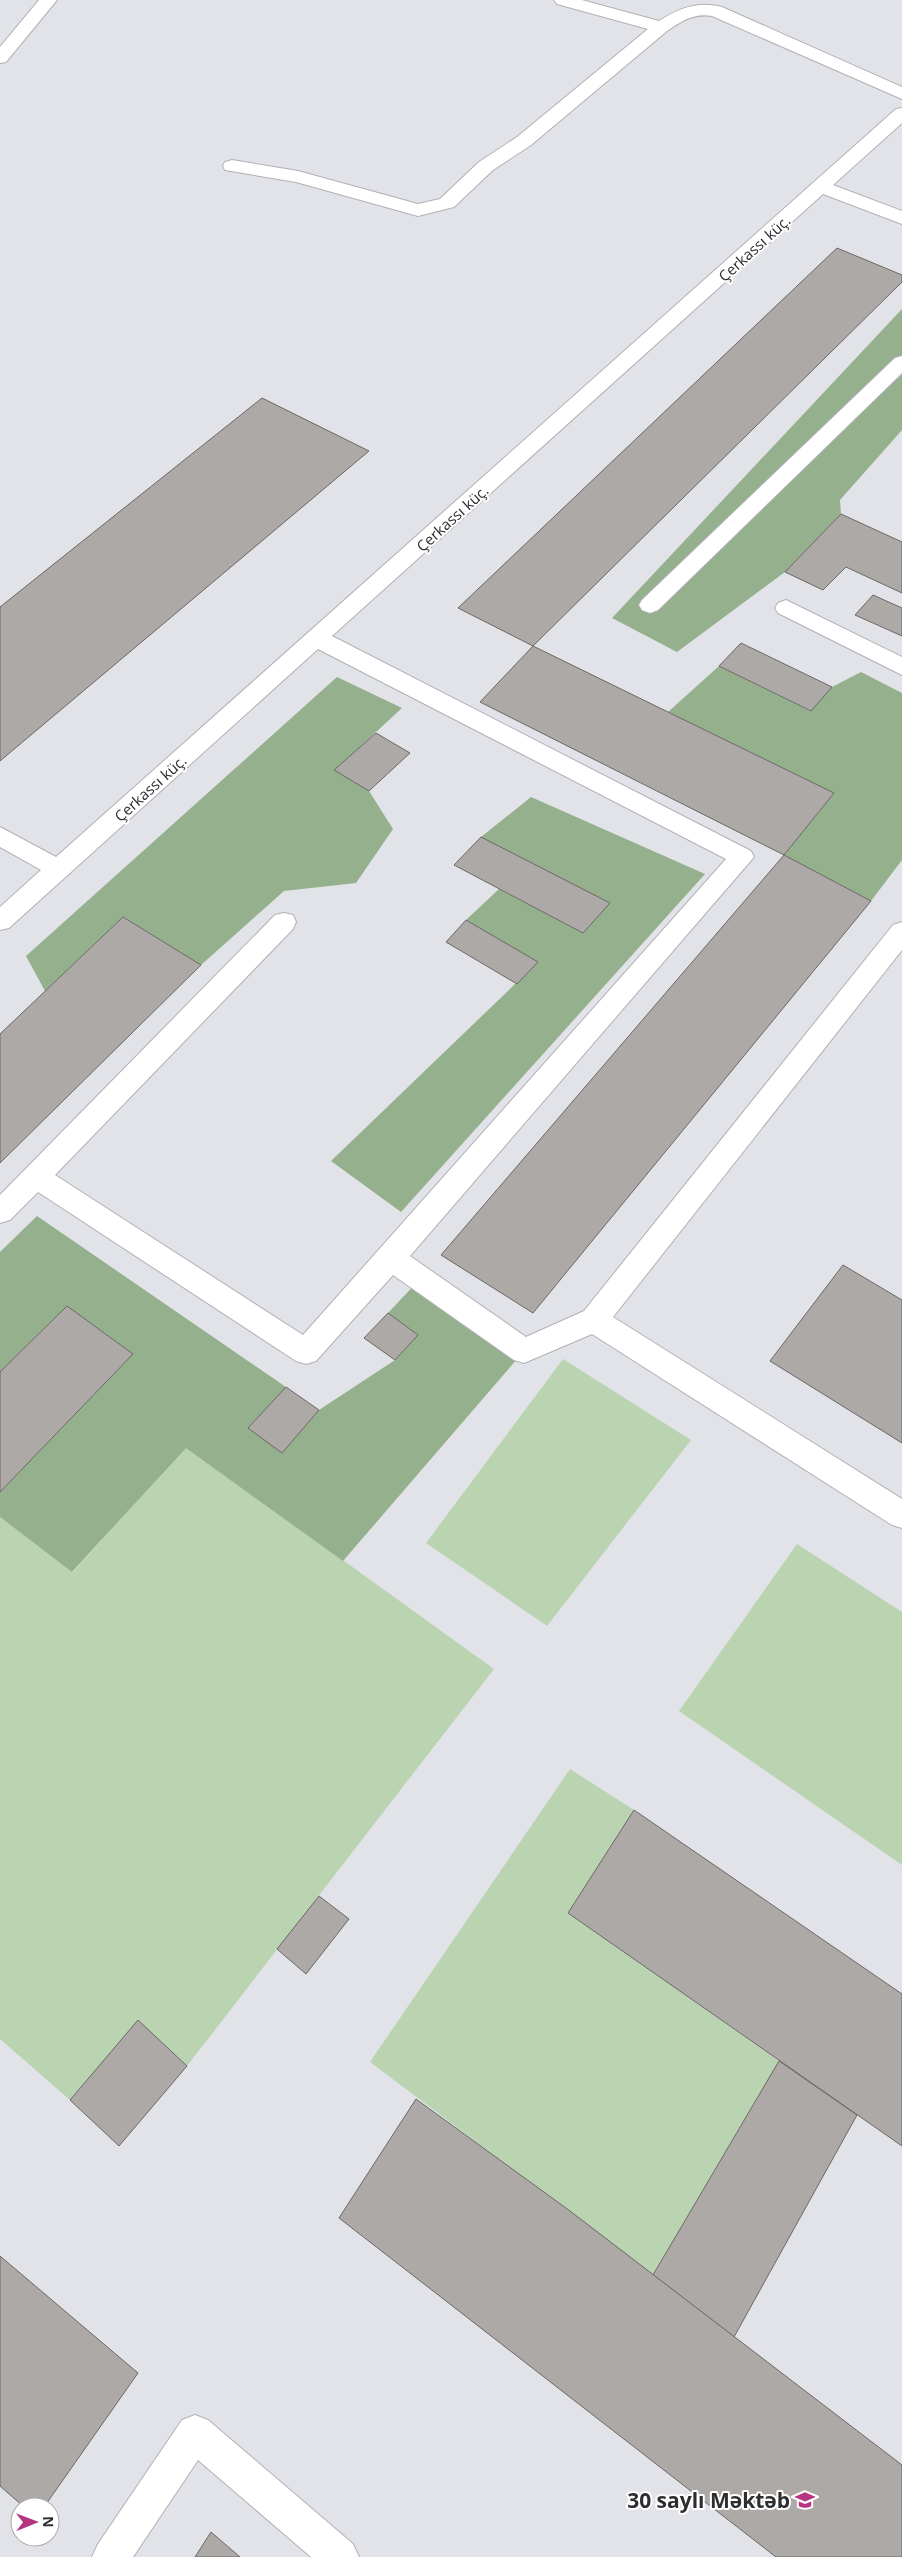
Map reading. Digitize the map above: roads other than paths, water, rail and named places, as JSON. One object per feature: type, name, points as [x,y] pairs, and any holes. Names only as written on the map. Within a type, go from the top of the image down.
[{"type":"street","points":[[0,58],[48,0]]},
{"type":"street","points":[[563,0],[661,27]]},
{"type":"street","points":[[232,166],[298,177],[418,210],[447,203],[486,166],[524,141],[661,27],[685,12],[699,8],[716,11],[902,94]]},
{"type":"street","name":"Çerkassı küç.","points":[[0,921],[318,639],[902,113]]},
{"type":"street","points":[[822,187],[902,218]]},
{"type":"street","points":[[650,605],[902,362]]},
{"type":"street","points":[[786,608],[902,666]]},
{"type":"street","points":[[36,1177],[306,1352],[391,1258],[742,858],[318,639]]},
{"type":"street","points":[[0,836],[58,870]]},
{"type":"street","points":[[0,1212],[284,922]]},
{"type":"street","points":[[391,1258],[524,1351],[594,1320],[902,932]]},
{"type":"street","points":[[594,1320],[902,1515]]},
{"type":"street","points":[[111,2557],[195,2433],[340,2557]]},
{"type":"place","name":"30 saylı Məktəb","points":[[805,2500]]}]
